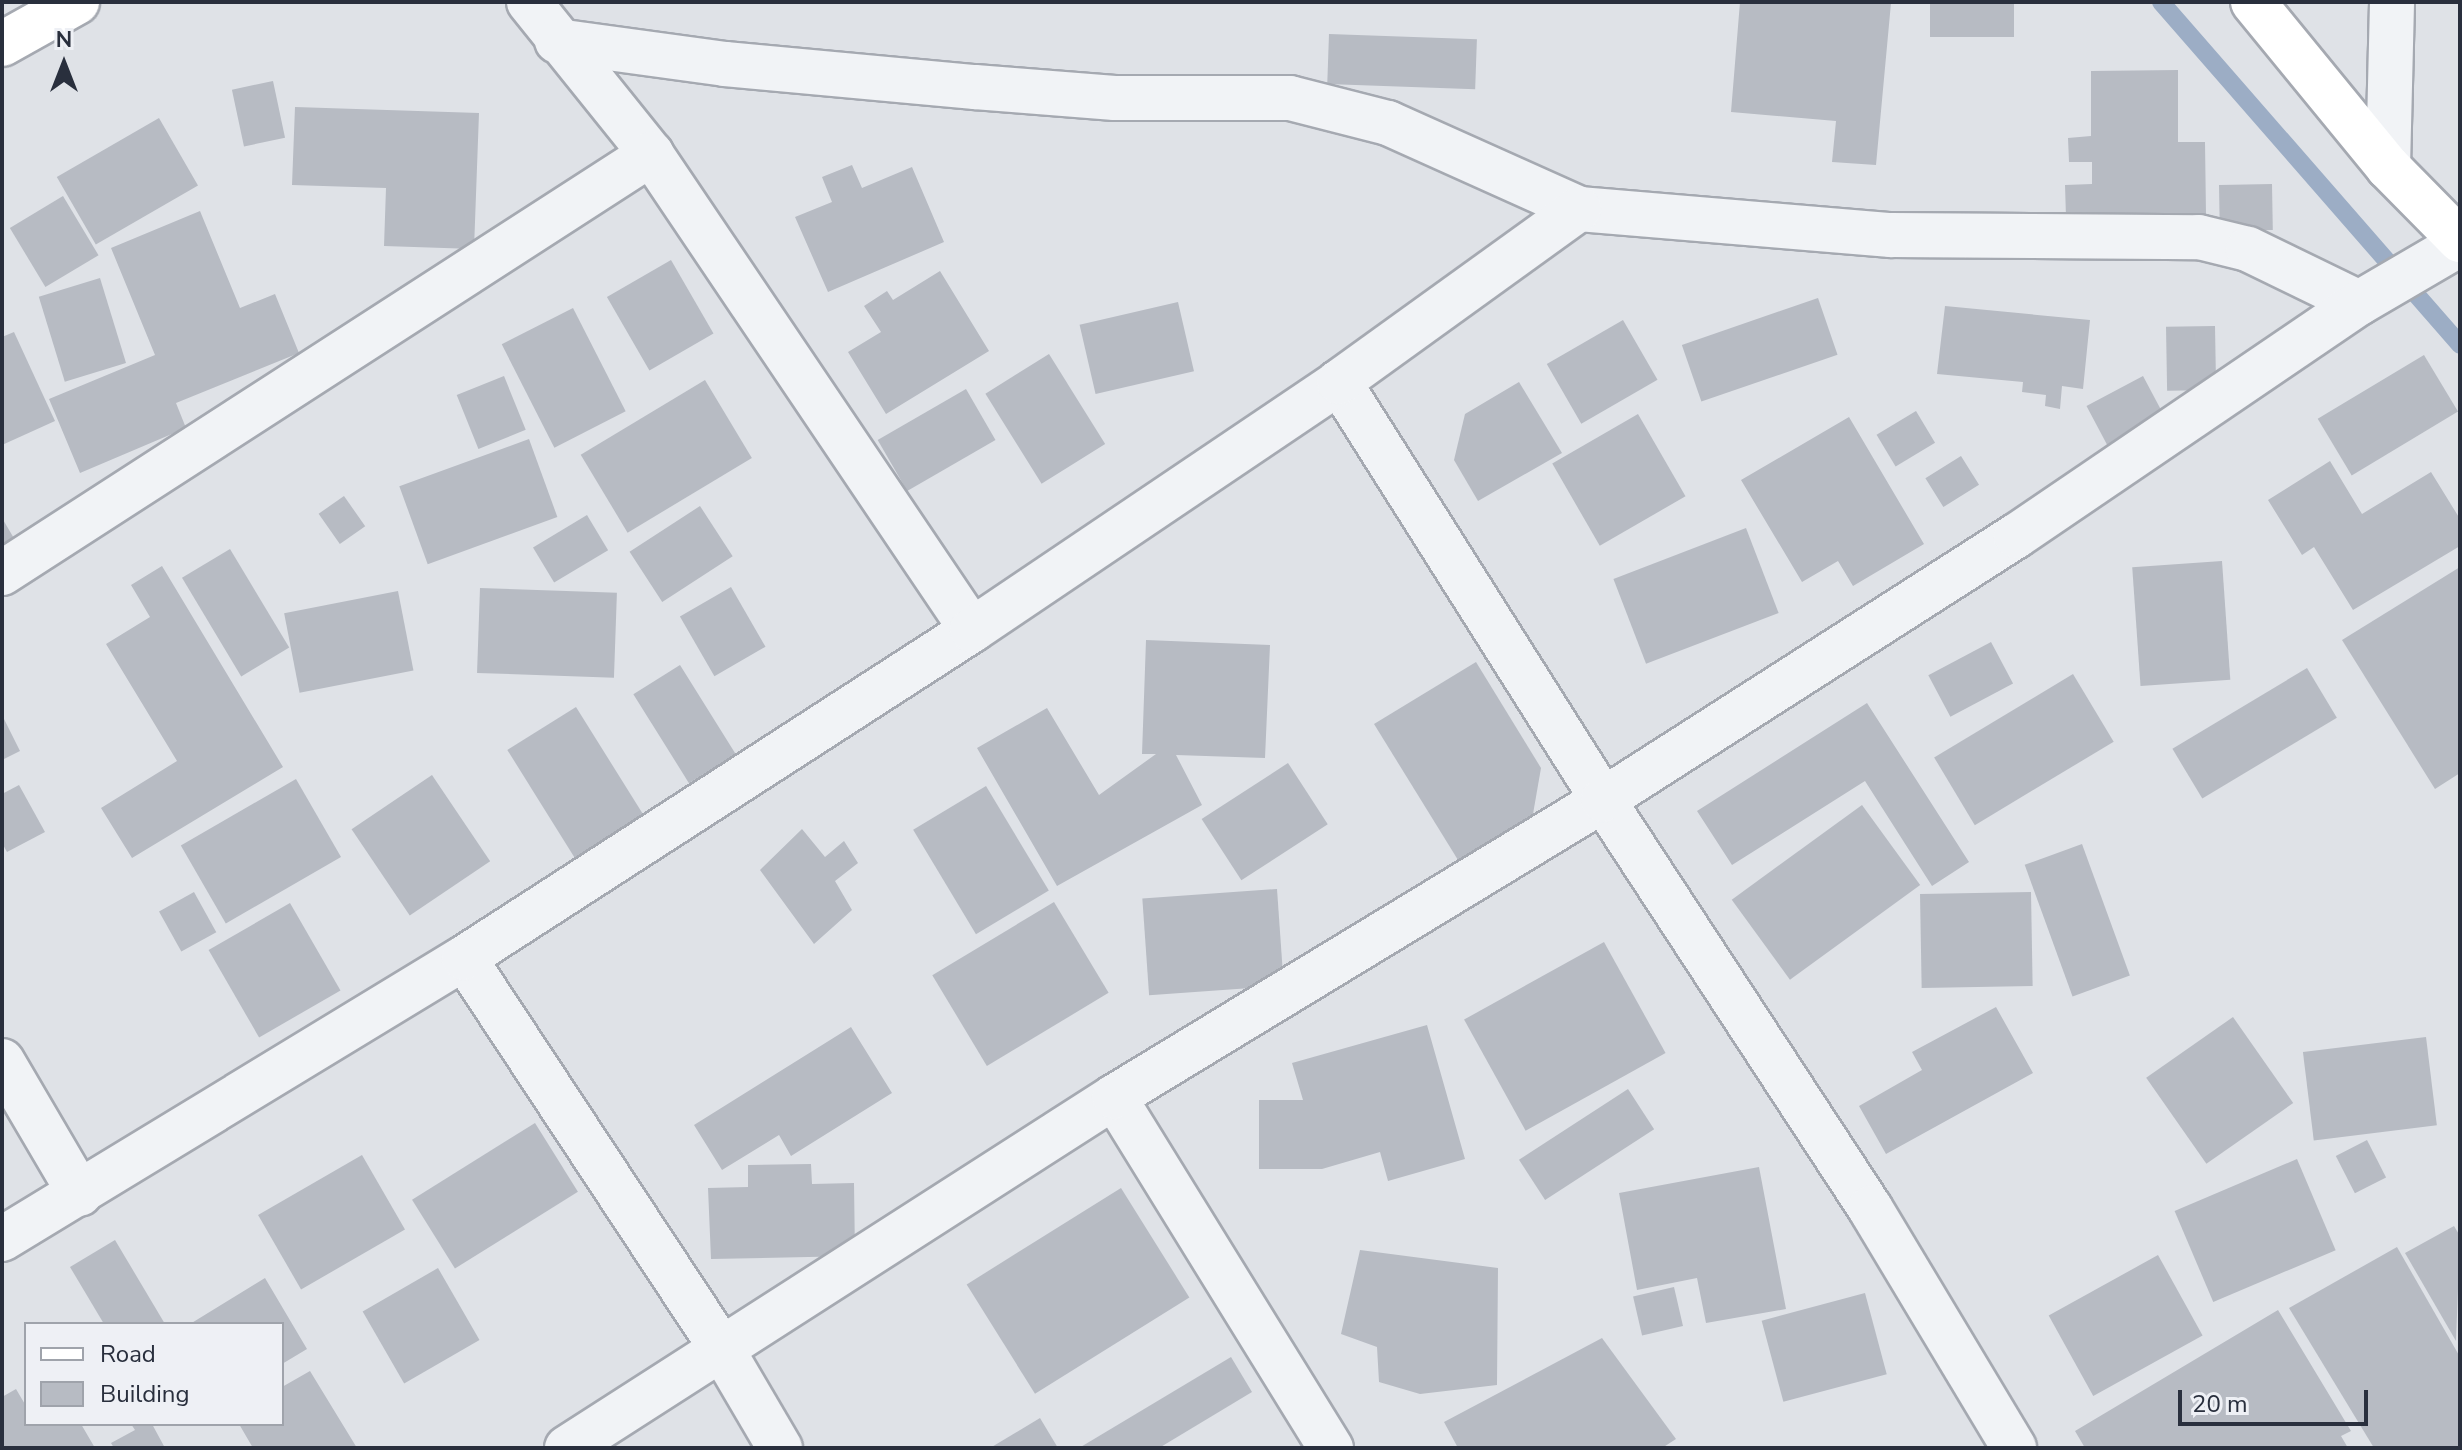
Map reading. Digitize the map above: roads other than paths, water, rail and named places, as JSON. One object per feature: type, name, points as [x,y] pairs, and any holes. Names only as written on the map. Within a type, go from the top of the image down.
[{"type":"street","points":[[2,44],[77,2]]},
{"type":"street","points":[[529,2],[557,41],[651,154],[972,630]]},
{"type":"street","points":[[567,1448],[723,1351],[1114,1097],[1603,800],[2016,536],[2359,303],[2460,242],[2388,167],[2253,2]]},
{"type":"street","points":[[2388,167],[2392,2]]},
{"type":"street","points":[[557,41],[725,64],[1115,98],[1290,98],[1388,123],[1579,209],[1891,235],[2199,237],[2248,249],[2359,303]]},
{"type":"street","points":[[2,573],[651,154]]},
{"type":"street","points":[[2,1239],[464,958],[972,630],[1339,382],[1579,209]]},
{"type":"street","points":[[1339,382],[1603,800],[1870,1208],[2014,1448]]},
{"type":"street","points":[[464,958],[723,1351],[780,1448]]},
{"type":"street","points":[[2,1061],[80,1194]]},
{"type":"street","points":[[1114,1097],[1331,1448]]},
{"type":"waterway","points":[[2161,2],[2460,345]]}]
